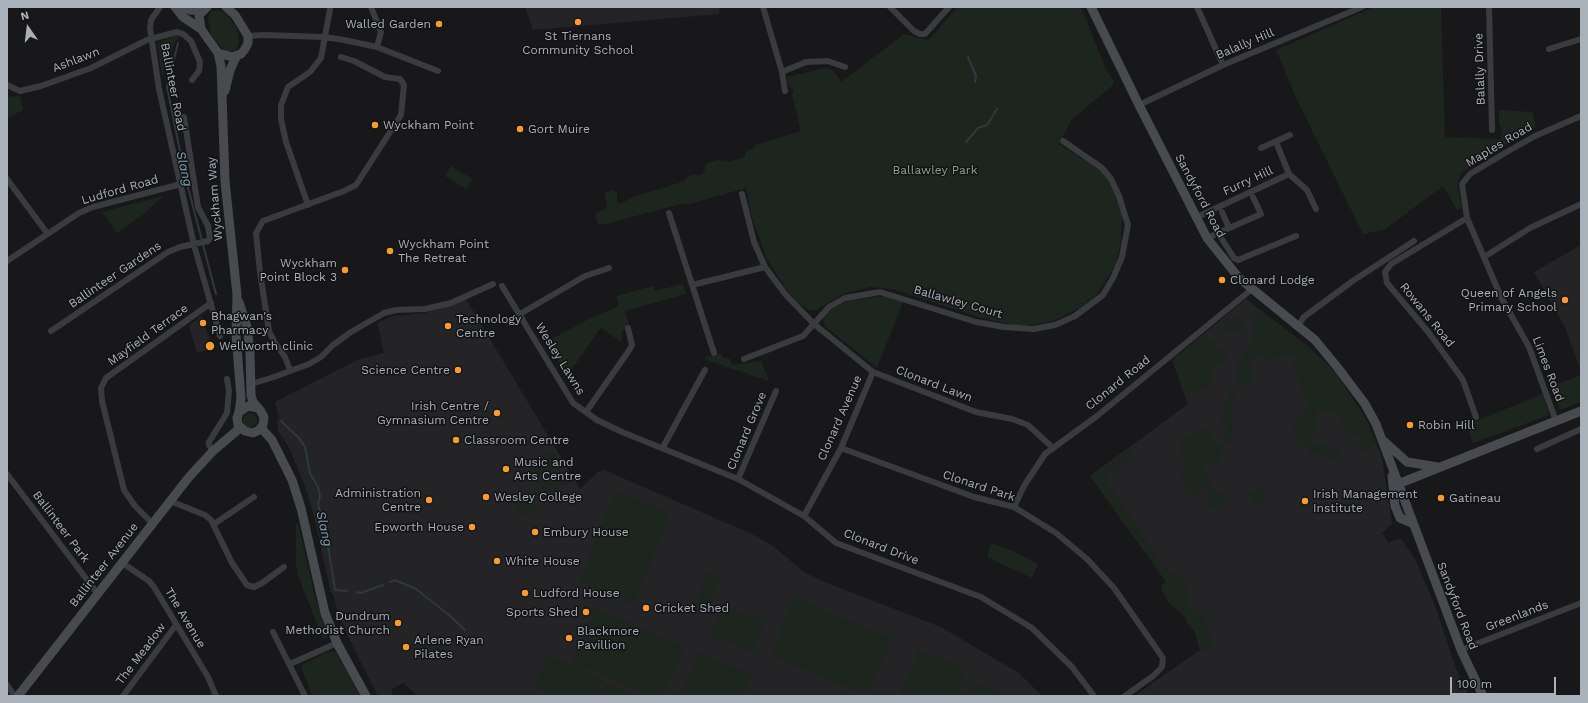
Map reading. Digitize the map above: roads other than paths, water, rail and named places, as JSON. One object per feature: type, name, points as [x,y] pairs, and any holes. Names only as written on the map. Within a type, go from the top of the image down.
[{"type":"main road","points":[[175,7],[183,17],[200,30],[218,52],[227,56],[237,55]]},
{"type":"main road","points":[[181,7],[190,10],[204,9]]},
{"type":"main road","points":[[228,7],[244,28],[248,36]]},
{"type":"main road","name":"Sandyford Road","points":[[1091,7],[1139,106],[1184,191],[1195,218],[1207,238],[1233,271],[1252,289],[1315,340],[1365,404],[1383,440],[1412,523],[1461,650],[1483,696]]},
{"type":"main road","points":[[200,30],[198,20],[204,9]]},
{"type":"main road","name":"Wyckham Way","points":[[222,100],[230,70],[237,55],[245,49],[248,43],[248,36]]},
{"type":"main road","name":"Wyckham Way","points":[[218,52],[222,100],[225,181],[237,295],[236,334],[241,398],[239,412]]},
{"type":"main road","name":"Wyckham Way","points":[[237,295],[247,327],[251,395],[258,408]]},
{"type":"main road","points":[[248,406],[258,408],[264,418],[261,428],[250,433],[240,428],[237,421],[239,412],[248,406]]},
{"type":"main road","points":[[1398,484],[1581,411]]},
{"type":"main road","name":"Ballinteer Avenue","points":[[16,696],[189,477],[213,451],[240,428]]},
{"type":"main road","points":[[261,428],[274,444],[292,480],[301,508],[320,595],[337,643],[366,696]]},
{"type":"main road","points":[[1383,440],[1407,462],[1440,467]]},
{"type":"main road","name":"Sandyford Road","points":[[1392,466],[1395,506],[1400,518],[1412,523]]},
{"type":"street","name":"Ballinteer Road","points":[[159,7],[150,24],[159,89],[181,184],[199,243],[211,303],[220,336]]},
{"type":"street","points":[[371,7],[381,32],[377,47]]},
{"type":"street","points":[[763,7],[786,91]]},
{"type":"street","points":[[890,7],[914,31],[920,34],[925,34],[949,7]]},
{"type":"street","points":[[1197,7],[1223,65]]},
{"type":"street","name":"Balally Hill","points":[[1139,106],[1223,65],[1362,7]]},
{"type":"street","name":"Balally Drive","points":[[1489,7],[1492,130]]},
{"type":"street","points":[[308,204],[286,142],[281,119],[281,105],[288,87],[310,72],[321,58],[330,9]]},
{"type":"street","name":"Ashlawn","points":[[7,85],[20,91],[41,86],[91,68],[151,39],[177,32],[183,34],[191,41],[200,62],[199,71],[192,80]]},
{"type":"street","points":[[248,36],[324,37],[377,47],[438,71]]},
{"type":"street","points":[[1550,49],[1581,39]]},
{"type":"street","points":[[290,370],[285,357],[274,343],[270,331],[260,272],[256,233],[263,221],[356,185],[402,115],[404,85],[400,79],[385,77],[354,60],[341,57]]},
{"type":"street","points":[[782,72],[806,62],[828,61],[845,67]]},
{"type":"street","name":"Maples Road","points":[[1467,218],[1462,184],[1470,174],[1535,136],[1581,116]]},
{"type":"street","points":[[184,117],[198,207],[208,226],[210,235],[208,241],[199,243]]},
{"type":"street","name":"Furry Hill","points":[[1261,148],[1290,135]]},
{"type":"street","name":"Ballawley Court","points":[[744,359],[803,336],[829,307],[845,298],[880,292],[976,322],[1004,327],[1034,329],[1055,325],[1075,316],[1103,295],[1113,278],[1122,257],[1128,225],[1119,196],[1111,179],[1102,168],[1063,141]]},
{"type":"street","name":"Furry Hill","points":[[1276,142],[1289,174],[1307,190],[1316,209]]},
{"type":"street","name":"Furry Hill","points":[[1195,218],[1289,174]]},
{"type":"street","points":[[7,179],[47,233]]},
{"type":"street","name":"Ludford Road","points":[[7,261],[66,220],[93,207],[181,184]]},
{"type":"street","name":"Clonard Lawn","points":[[742,194],[754,242],[765,266],[785,294],[814,324],[873,372],[976,412],[1012,419],[1028,425],[1053,448]]},
{"type":"street","points":[[1207,238],[1261,214],[1253,197]]},
{"type":"street","points":[[1484,257],[1530,228],[1581,204]]},
{"type":"street","points":[[1222,212],[1230,228]]},
{"type":"street","points":[[669,213],[714,353]]},
{"type":"street","name":"Limes Road","points":[[1467,218],[1501,297],[1529,347],[1556,421]]},
{"type":"street","name":"Rowans Road","points":[[1467,218],[1391,264],[1385,272],[1386,283],[1430,333],[1463,380],[1476,417]]},
{"type":"street","points":[[1218,233],[1234,258],[1238,260],[1296,236]]},
{"type":"street","points":[[1298,326],[1304,317],[1354,280],[1414,241]]},
{"type":"street","name":"Ballinteer Gardens","points":[[51,331],[168,252],[180,247],[199,243]]},
{"type":"street","points":[[692,285],[765,266]]},
{"type":"street","name":"Wesley Lawns","points":[[520,314],[585,276],[609,268]]},
{"type":"street","points":[[251,384],[321,357],[333,345],[351,332],[384,314],[396,310],[425,309],[451,303],[493,284]]},
{"type":"street","name":"Wesley Lawns","points":[[502,286],[573,403],[600,421],[622,432]]},
{"type":"street","name":"Clonard Road","points":[[1014,507],[1045,454],[1097,416],[1252,289]]},
{"type":"street","name":"Mayfield Terrace","points":[[152,523],[134,506],[124,490],[102,401],[101,388],[106,378],[211,303]]},
{"type":"street","name":"Wesley Lawns","points":[[586,412],[630,349],[632,344],[628,328]]},
{"type":"street","points":[[663,448],[705,370]]},
{"type":"street","name":"Clonard Avenue","points":[[804,516],[841,448],[873,372]]},
{"type":"street","points":[[213,451],[209,445],[209,442],[227,413],[229,391],[227,380]]},
{"type":"street","name":"Clonard Grove","points":[[738,479],[776,391]]},
{"type":"street","points":[[1537,449],[1581,429]]},
{"type":"street","name":"Clonard Drive","points":[[622,432],[738,479],[804,516],[836,544],[978,596],[1029,626],[1072,667],[1094,696]]},
{"type":"street","name":"Clonard Park","points":[[841,448],[974,497],[1014,507],[1055,532],[1087,559],[1114,588],[1163,658],[1162,667],[1153,676],[1125,696]]},
{"type":"street","name":"Ballinteer Park","points":[[7,474],[98,593]]},
{"type":"street","points":[[214,524],[254,497]]},
{"type":"street","points":[[170,501],[205,515],[214,524],[232,563],[247,585],[254,587],[284,567]]},
{"type":"street","name":"The Avenue","points":[[121,562],[149,582],[158,594],[208,677],[216,696]]},
{"type":"street","name":"Greenlands","points":[[1461,650],[1581,603]]},
{"type":"street","name":"The Meadow","points":[[123,696],[176,625]]},
{"type":"street","points":[[273,632],[290,664],[304,696]]},
{"type":"street","points":[[290,664],[337,643]]},
{"type":"street","points":[[7,685],[16,696]]},
{"type":"waterway","name":"Slang","points":[[178,43],[167,87],[185,176],[216,294]]},
{"type":"waterway","points":[[968,57],[976,76],[975,82]]},
{"type":"waterway","points":[[966,142],[978,128],[987,125],[997,109]]},
{"type":"waterway","name":"Slang","points":[[281,421],[299,438],[305,447],[310,473],[318,487],[320,496],[318,504],[327,539],[335,590],[347,591]]},
{"type":"waterway","name":"Slang","points":[[390,582],[395,580],[416,589],[449,615],[465,630]]},
{"type":"waterway","name":"Slang","points":[[356,592],[361,593],[383,585]]},
{"type":"place","name":"St Tiernans Community School","points":[[578,22]]},
{"type":"place","name":"Walled Garden","points":[[439,24]]},
{"type":"place","name":"Wyckham Point","points":[[375,125]]},
{"type":"place","name":"Gort Muire","points":[[520,129]]},
{"type":"place","name":"Wyckham Point The Retreat","points":[[390,251]]},
{"type":"place","name":"Wyckham Point Block 3","points":[[345,270]]},
{"type":"place","name":"Clonard Lodge","points":[[1222,280]]},
{"type":"place","name":"Queen of Angels Primary School","points":[[1565,300]]},
{"type":"place","name":"Bhagwan's Pharmacy","points":[[203,323]]},
{"type":"place","name":"Technology Centre","points":[[448,326]]},
{"type":"place","name":"Wellworth clinic","points":[[210,346]]},
{"type":"place","name":"Science Centre","points":[[458,370]]},
{"type":"place","name":"Irish Centre / Gymnasium Centre","points":[[497,413]]},
{"type":"place","name":"Robin Hill","points":[[1410,425]]},
{"type":"place","name":"Classroom Centre","points":[[456,440]]},
{"type":"place","name":"Music and Arts Centre","points":[[506,469]]},
{"type":"place","name":"Wesley College","points":[[486,497]]},
{"type":"place","name":"Gatineau","points":[[1441,498]]},
{"type":"place","name":"Administration Centre","points":[[429,500]]},
{"type":"place","name":"Irish Management Institute","points":[[1305,501]]},
{"type":"place","name":"Epworth House","points":[[472,527]]},
{"type":"place","name":"Embury House","points":[[535,532]]},
{"type":"place","name":"White House","points":[[497,561]]},
{"type":"place","name":"Ludford House","points":[[525,593]]},
{"type":"place","name":"Cricket Shed","points":[[646,608]]},
{"type":"place","name":"Sports Shed","points":[[586,612]]},
{"type":"place","name":"Dundrum Methodist Church","points":[[398,623]]},
{"type":"place","name":"Blackmore Pavillion","points":[[569,638]]},
{"type":"place","name":"Arlene Ryan Pilates","points":[[406,647]]},
{"type":"park label","name":"Ballawley Park","points":[[935,170]]}]
